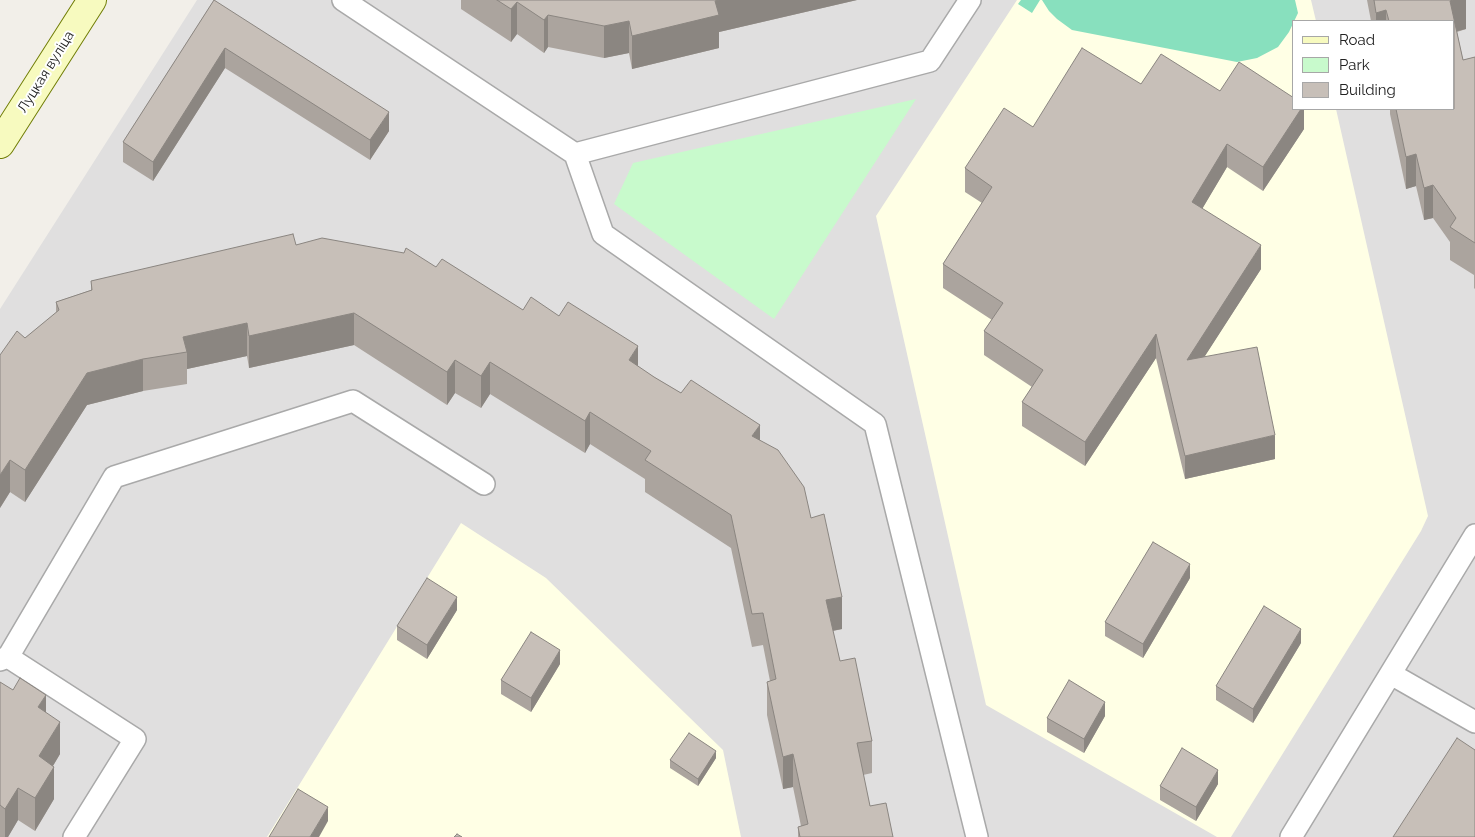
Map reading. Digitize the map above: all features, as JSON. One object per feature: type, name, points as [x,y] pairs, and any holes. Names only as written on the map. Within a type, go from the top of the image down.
[{"type":"main road","name":"Луцкая вуліца","points":[[0,144],[92,0]]},
{"type":"lane","points":[[343,0],[575,154],[603,234],[875,424],[977,837]]},
{"type":"lane","points":[[575,154],[930,61],[970,0]]},
{"type":"lane","points":[[74,837],[135,739],[4,658],[114,477],[353,401],[484,484]]},
{"type":"lane","points":[[1291,837],[1475,535]]},
{"type":"lane","points":[[1391,674],[1475,722]]},
{"type":"shaded area","points":[[197,0],[1475,0],[1475,837],[0,837],[0,309]]},
{"type":"shaded area","points":[[1017,0],[1311,0],[1316,20],[1292,20],[1292,110],[1336,110],[1428,516],[1421,531],[1231,837],[1217,837],[986,705],[876,216]]},
{"type":"shaded area","points":[[461,523],[546,578],[723,750],[741,837],[267,837]]},
{"type":"green space","points":[[1021,0],[1040,0],[1032,13],[1018,4]]},
{"type":"green space","points":[[1042,0],[1295,0],[1298,13],[1295,20],[1292,20],[1289,32],[1278,47],[1257,58],[1237,62],[1072,30],[1049,11]]},
{"type":"green space","points":[[916,99],[774,319],[614,204],[633,163]]},
{"type":"building","points":[[214,0],[389,112],[370,140],[225,48],[153,162],[123,142]]},
{"type":"building","points":[[497,0],[719,0],[715,1],[719,15],[632,36],[629,21],[604,26],[548,15],[544,20],[517,2],[511,9]]},
{"type":"building","points":[[1374,0],[1453,0],[1450,1],[1454,20],[1389,20],[1386,10],[1376,13]]},
{"type":"building","points":[[1455,24],[1463,60],[1475,57],[1475,243],[1450,227],[1456,218],[1433,185],[1424,188],[1416,154],[1406,157],[1396,110],[1455,110]]},
{"type":"building","points":[[1082,48],[1141,84],[1161,54],[1220,91],[1239,62],[1292,97],[1292,110],[1300,110],[1263,167],[1227,144],[1192,202],[1261,245],[1187,360],[1257,347],[1275,435],[1185,456],[1156,334],[1085,442],[1022,402],[1043,370],[984,331],[1003,303],[943,264],[992,187],[965,168],[1004,108],[1033,127]]},
{"type":"building","points":[[293,234],[296,245],[322,238],[404,253],[406,248],[436,267],[442,259],[523,310],[531,297],[559,316],[568,302],[638,346],[629,360],[654,377],[681,393],[691,380],[760,425],[752,436],[778,450],[804,487],[811,518],[824,514],[842,597],[826,600],[840,661],[855,658],[872,741],[857,743],[870,806],[886,803],[893,837],[800,837],[798,827],[808,824],[793,754],[783,757],[767,682],[776,679],[763,613],[752,614],[731,515],[645,460],[651,451],[590,412],[585,421],[490,362],[481,376],[455,360],[447,372],[354,313],[249,336],[247,323],[183,337],[187,352],[143,359],[87,373],[25,470],[10,460],[0,475],[0,355],[17,331],[25,338],[59,310],[56,302],[92,290],[91,281]]},
{"type":"building","points":[[1153,542],[1190,564],[1143,644],[1105,622]]},
{"type":"building","points":[[427,578],[457,597],[427,645],[397,626]]},
{"type":"building","points":[[1264,606],[1301,629],[1253,709],[1216,686]]},
{"type":"building","points":[[531,632],[560,650],[531,698],[501,680]]},
{"type":"building","points":[[20,678],[46,695],[38,707],[60,722],[39,756],[54,767],[35,798],[18,788],[5,809],[0,805],[0,682],[13,690]]},
{"type":"building","points":[[1069,680],[1105,702],[1084,739],[1047,718]]},
{"type":"building","points":[[689,733],[716,751],[698,779],[670,760]]},
{"type":"building","points":[[1457,738],[1475,750],[1475,837],[1393,837]]},
{"type":"building","points":[[1182,748],[1218,770],[1196,807],[1160,786]]},
{"type":"building","points":[[298,789],[328,807],[310,837],[269,837]]}]
